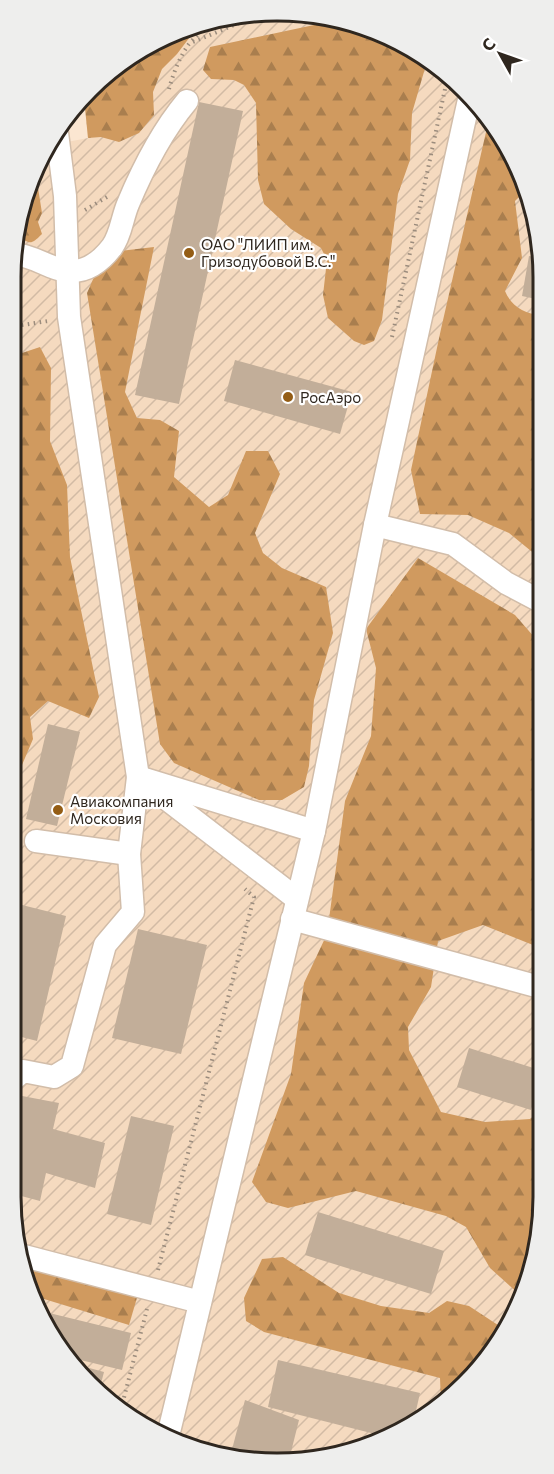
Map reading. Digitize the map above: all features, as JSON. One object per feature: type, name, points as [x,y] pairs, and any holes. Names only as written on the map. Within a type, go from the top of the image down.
[{"type":"lane","points":[[22,254],[69,272],[94,265],[115,243],[128,202],[163,133],[187,101]]},
{"type":"lane","points":[[170,1430],[314,831],[375,525],[467,106]]},
{"type":"lane","points":[[21,1073],[23,1071],[54,1077],[72,1066],[105,945],[133,912],[129,854],[138,777],[69,317],[65,196],[58,144]]},
{"type":"lane","points":[[375,525],[453,544],[506,583],[533,597]]},
{"type":"lane","points":[[138,777],[314,831]]},
{"type":"lane","points":[[138,777],[294,909],[533,985]]},
{"type":"lane","points":[[36,841],[129,854]]},
{"type":"lane","points":[[29,1258],[200,1302]]},
{"type":"path","points":[[189,44],[235,25]]},
{"type":"path","points":[[391,341],[445,84]]},
{"type":"shaded area","points":[[277,21],[327,26],[375,40],[405,55],[433,74],[458,96],[480,121],[507,164],[524,211],[531,244],[533,277],[533,1197],[528,1247],[514,1295],[499,1325],[480,1353],[458,1378],[433,1400],[390,1427],[343,1444],[310,1451],[277,1453],[244,1451],[211,1444],[164,1427],[121,1400],[85,1366],[55,1325],[40,1295],[23,1230],[21,1197],[22,260],[30,211],[40,179],[55,149],[58,144],[88,138],[85,108],[121,74],[164,47],[211,30],[244,23]]},
{"type":"green space","points":[[314,25],[327,26],[375,40],[425,68],[412,113],[410,160],[398,194],[382,320],[374,341],[364,345],[354,341],[328,318],[323,295],[327,260],[321,248],[291,229],[264,204],[258,180],[256,103],[244,85],[234,80],[211,79],[203,70],[210,47]]},
{"type":"green space","points":[[190,36],[162,69],[153,92],[154,115],[139,133],[119,142],[101,137],[88,138],[85,108],[96,96],[121,74],[149,55]]},
{"type":"green space","points":[[486,130],[507,164],[519,197],[515,201],[522,258],[505,291],[519,308],[533,314],[533,553],[509,533],[468,515],[420,514],[411,470]]},
{"type":"green space","points":[[38,186],[42,213],[38,222],[42,234],[35,241],[24,240]]},
{"type":"green space","points":[[154,247],[125,392],[137,418],[160,420],[179,431],[174,477],[209,507],[228,495],[246,451],[268,451],[280,474],[255,533],[263,553],[282,568],[326,587],[333,633],[314,700],[309,766],[304,787],[282,800],[259,800],[174,763],[160,744],[87,293],[98,268],[120,251]]},
{"type":"green space","points":[[40,347],[51,368],[50,441],[67,485],[70,557],[99,697],[89,718],[48,701],[30,717],[33,739],[21,767],[21,353]]},
{"type":"green space","points":[[418,558],[515,615],[533,636],[533,945],[483,925],[438,941],[431,987],[408,1027],[409,1050],[441,1112],[485,1122],[530,1119],[533,1117],[531,1230],[515,1291],[490,1268],[466,1227],[446,1216],[356,1191],[288,1208],[266,1202],[252,1182],[291,1074],[304,983],[327,934],[345,801],[371,736],[376,668],[366,629]]},
{"type":"green space","points":[[283,1257],[339,1293],[381,1306],[429,1313],[447,1301],[469,1306],[499,1326],[469,1366],[441,1394],[440,1378],[264,1332],[246,1321],[244,1298],[262,1259]]},
{"type":"green space","points":[[30,1262],[139,1291],[129,1325],[42,1298]]},
{"type":"building","name":"ОАО \"ЛИИП им. Гризодубовой В.С.\"","points":[[199,102],[243,111],[179,404],[135,395]]},
{"type":"building","points":[[529,256],[532,256],[533,298],[522,296]]},
{"type":"building","name":"РосАэро","points":[[235,360],[352,392],[340,434],[224,401]]},
{"type":"building","points":[[48,724],[80,732],[57,826],[26,819]]},
{"type":"building","points":[[21,905],[66,916],[37,1041],[21,1037]]},
{"type":"building","points":[[138,929],[207,945],[181,1054],[112,1038]]},
{"type":"building","points":[[469,1048],[533,1068],[531,1110],[457,1087]]},
{"type":"building","points":[[21,1096],[59,1103],[53,1129],[105,1143],[95,1188],[46,1173],[40,1201],[21,1196]]},
{"type":"building","points":[[131,1116],[174,1126],[151,1225],[107,1214]]},
{"type":"building","points":[[318,1212],[444,1251],[431,1294],[305,1255]]},
{"type":"building","points":[[49,1313],[131,1333],[122,1370],[80,1360]]},
{"type":"building","points":[[278,1360],[420,1393],[416,1412],[375,1434],[268,1407]]},
{"type":"building","points":[[86,1367],[104,1372],[101,1383]]},
{"type":"building","points":[[245,1400],[299,1420],[291,1452],[232,1449]]},
{"type":"place","name":"ОАО \"ЛИИП им. Гризодубовой В.С.\"","points":[[189,253]]},
{"type":"place","name":"РосАэро","points":[[288,397]]},
{"type":"place","name":"Авиакомпания Московия","points":[[58,810]]}]
